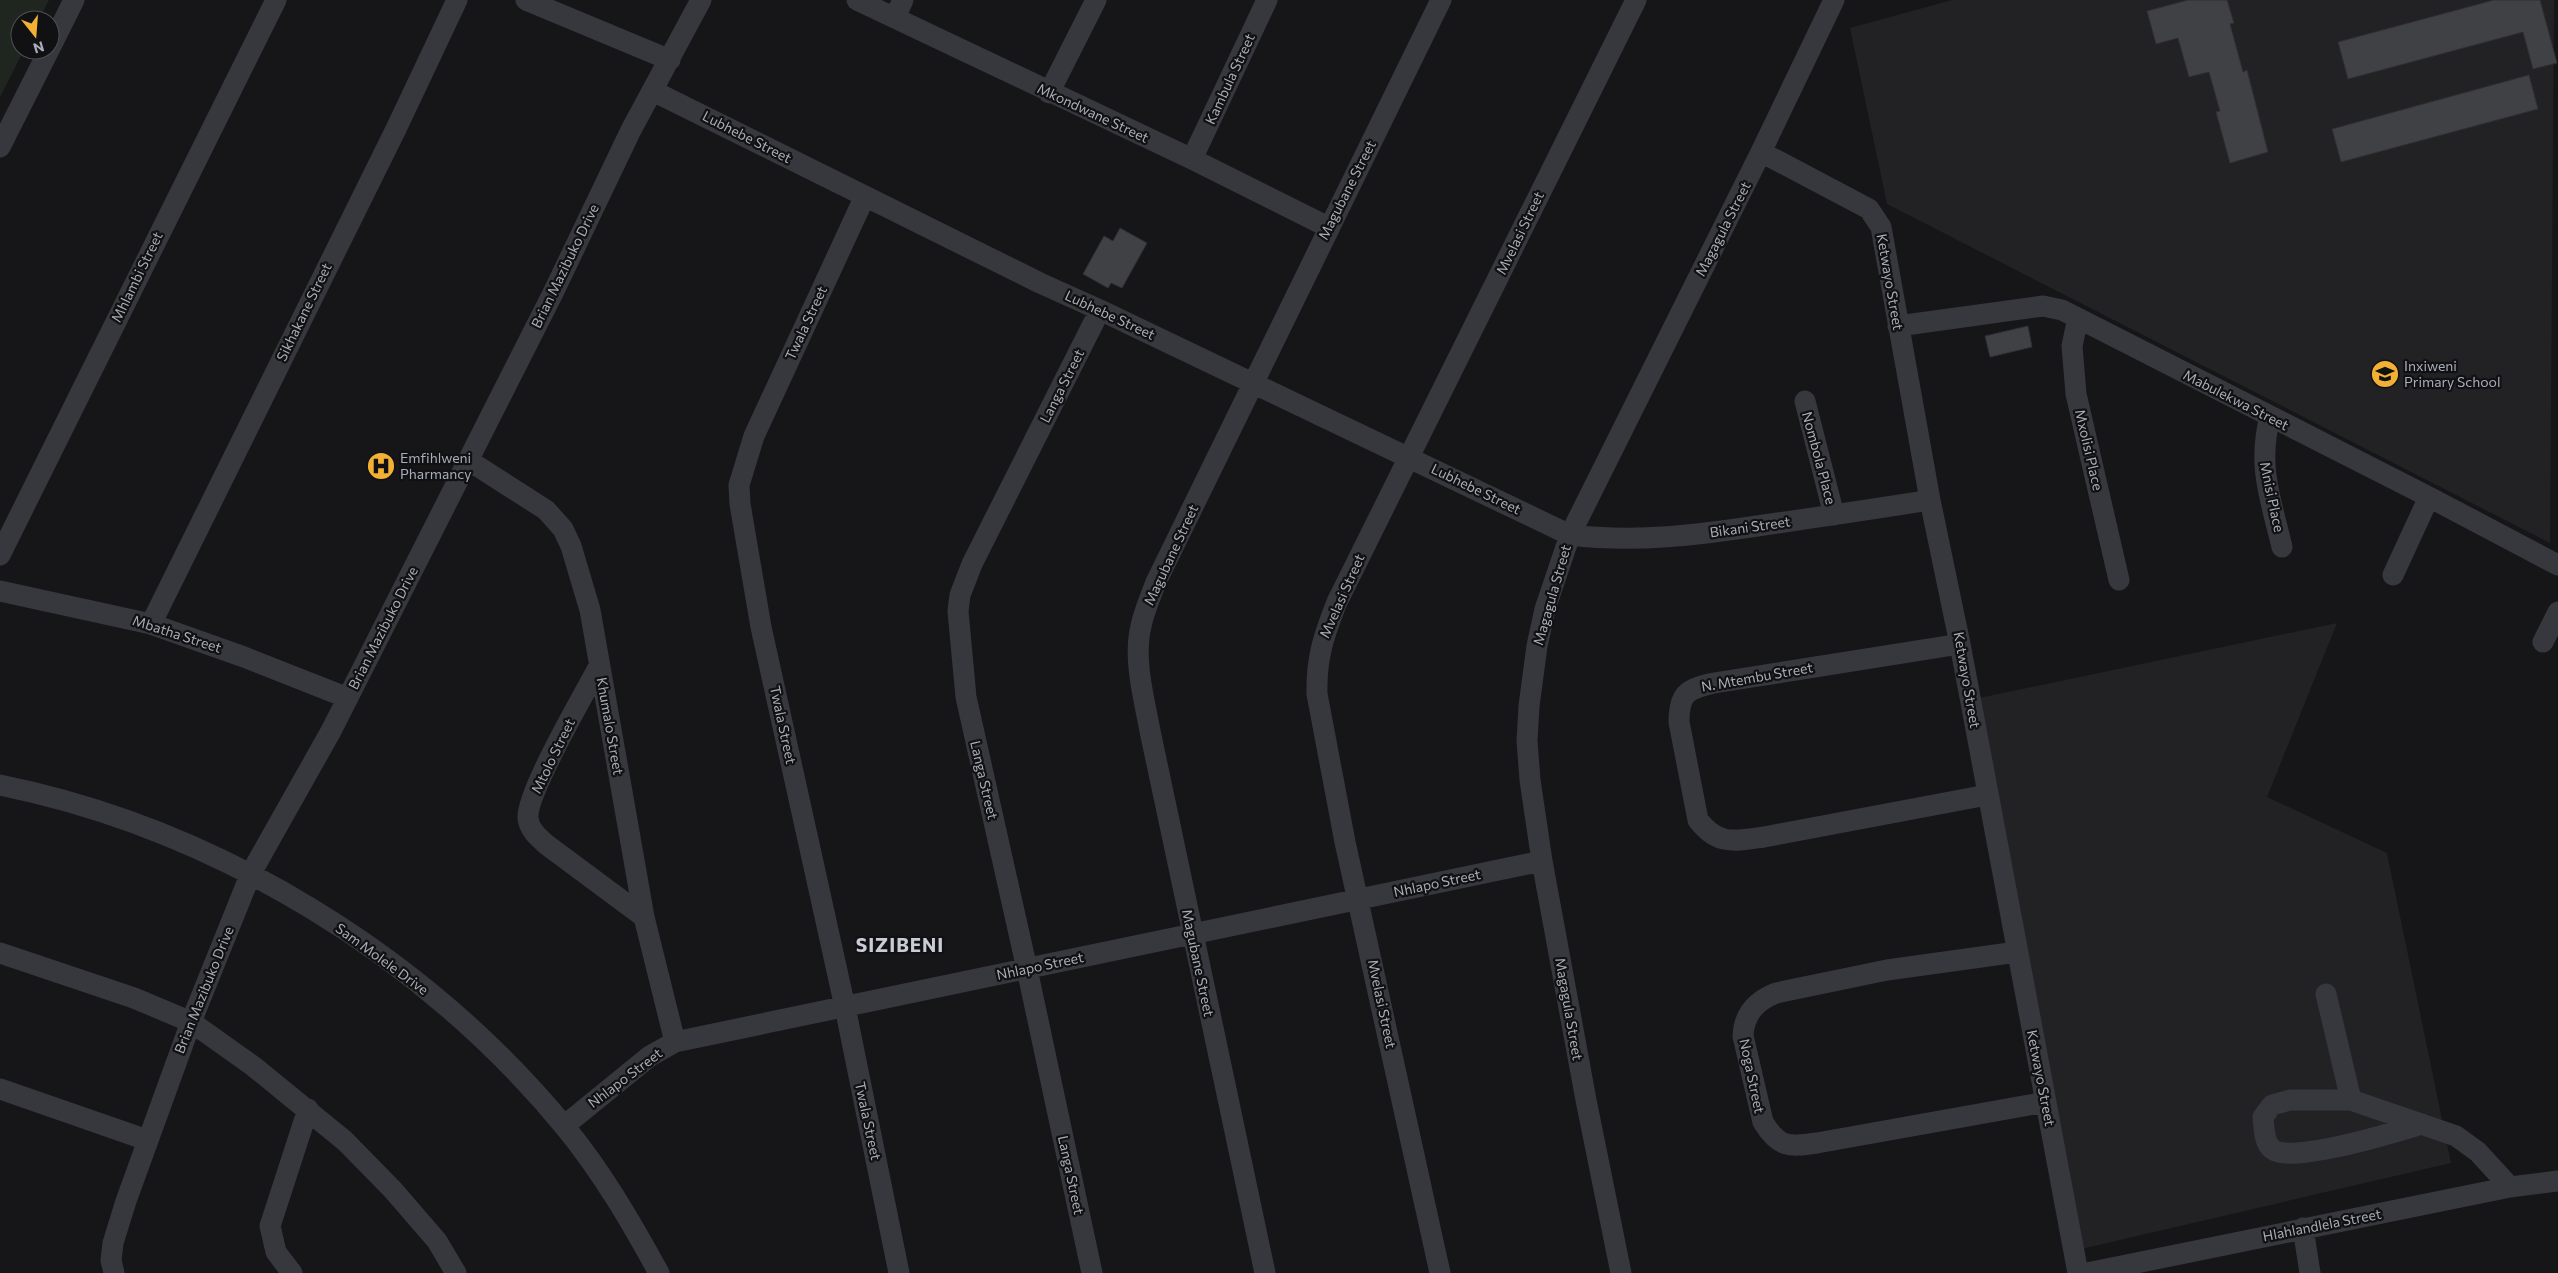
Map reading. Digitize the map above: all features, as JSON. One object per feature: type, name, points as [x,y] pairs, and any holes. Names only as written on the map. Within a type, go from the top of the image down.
[{"type":"street","points":[[60,29],[74,0]]},
{"type":"street","name":"Mhlambi Street","points":[[0,555],[276,0]]},
{"type":"street","name":"Sikhakane Street","points":[[152,624],[396,129],[457,0]]},
{"type":"street","points":[[526,0],[670,60]]},
{"type":"street","name":"Brian Mazibuko Drive","points":[[114,1273],[111,1260],[113,1243],[148,1140],[191,1022],[251,873],[348,698],[653,91],[701,0]]},
{"type":"street","name":"Mkondwane Street","points":[[857,0],[899,8],[1049,92],[1192,159],[1328,227]]},
{"type":"street","points":[[1049,92],[1096,0]]},
{"type":"street","name":"Kambula Street","points":[[1192,159],[1268,0]]},
{"type":"street","name":"Magubane Street","points":[[1265,1273],[1144,700],[1138,644],[1141,626],[1156,582],[1328,227],[1441,0]]},
{"type":"street","name":"Mvelasi Street","points":[[1440,1273],[1328,758],[1317,694],[1316,670],[1321,643],[1337,602],[1636,0]]},
{"type":"street","name":"Magagula Street","points":[[1621,1273],[1586,1100],[1542,861],[1530,780],[1527,741],[1529,706],[1537,646],[1545,610],[1570,535],[1762,152],[1834,0]]},
{"type":"street","points":[[0,148],[44,60]]},
{"type":"street","name":"Lubhebe Street","points":[[653,91],[1040,284],[1100,310],[1570,535]]},
{"type":"street","name":"Ketwayo Street","points":[[1762,152],[1869,209],[1881,227],[1930,500],[1960,644],[2078,1273]]},
{"type":"street","name":"Twala Street","points":[[865,196],[754,436],[739,485],[742,518],[761,627],[845,1007],[899,1273]]},
{"type":"street","name":"Mabulekwa Street","points":[[1898,326],[2043,306],[2062,310],[2558,565]]},
{"type":"street","name":"Langa Street","points":[[1092,1273],[966,697],[958,611],[960,595],[972,564],[1100,310]]},
{"type":"street","name":"Mxolisi Place","points":[[2078,318],[2072,346],[2075,385],[2119,580]]},
{"type":"street","name":"Nombola Place","points":[[1805,401],[1834,515]]},
{"type":"street","name":"Mnisi Place","points":[[2270,417],[2264,437],[2263,469],[2282,547]]},
{"type":"street","name":"Khumalo Street","points":[[468,460],[546,510],[563,529],[572,546],[586,592],[644,917],[675,1042]]},
{"type":"street","points":[[2393,575],[2429,497]]},
{"type":"street","name":"Bikani Street","points":[[1570,535],[1606,540],[1640,540],[1688,536],[1930,500]]},
{"type":"street","name":"Mbatha Street","points":[[0,591],[152,624],[244,656],[348,698]]},
{"type":"street","points":[[2543,642],[2558,612]]},
{"type":"street","name":"N. Mtembu Street","points":[[1960,644],[1692,688],[1684,696],[1679,707],[1679,722],[1698,820],[1706,831],[1718,839],[1736,840],[1764,836],[1987,795]]},
{"type":"street","name":"Mtolo Street","points":[[599,666],[539,781],[528,812],[528,820],[535,834],[547,845],[644,917]]},
{"type":"street","name":"Sam Molele Drive","points":[[0,785],[115,815],[180,840],[251,873],[365,944],[428,991],[492,1048],[564,1126],[602,1177],[659,1273]]},
{"type":"street","name":"Nhlapo Street","points":[[564,1126],[650,1056],[675,1042],[1542,861]]},
{"type":"street","name":"Noga Street","points":[[2017,952],[1887,970],[1776,992],[1761,999],[1749,1013],[1744,1023],[1744,1045],[1763,1122],[1770,1134],[1786,1145],[1797,1146],[1817,1143],[2046,1102]]},
{"type":"street","points":[[0,953],[134,998],[191,1022],[254,1066],[308,1109],[344,1141],[393,1190],[437,1241],[456,1273]]},
{"type":"street","points":[[2326,994],[2351,1100]]},
{"type":"street","points":[[0,1089],[148,1140]]},
{"type":"street","points":[[2422,1124],[2376,1138],[2318,1150],[2286,1154],[2274,1151],[2267,1145],[2262,1117],[2272,1105],[2290,1100],[2351,1100],[2422,1124],[2456,1136],[2478,1152],[2510,1187]]},
{"type":"street","points":[[292,1273],[276,1252],[270,1226],[308,1109]]},
{"type":"street","name":"Hlahlandlela Street","points":[[2087,1273],[2130,1269],[2303,1228],[2510,1187],[2558,1181]]},
{"type":"street","points":[[2303,1228],[2310,1273]]},
{"type":"shaded area","points":[[0,0],[49,0],[44,10],[10,10],[10,60],[19,60],[0,97]]},
{"type":"shaded area","name":"Inxiweni Primary School","points":[[1952,0],[2554,0],[2550,543],[1887,204],[1850,28]]},
{"type":"shaded area","points":[[2337,623],[2267,797],[2387,853],[2451,1163],[2081,1249],[1979,698]]},
{"type":"building","points":[[2188,0],[2227,0],[2234,23],[2230,24],[2243,72],[2247,70],[2268,152],[2230,163],[2216,112],[2220,111],[2209,72],[2189,77],[2178,38],[2156,44],[2147,11]]},
{"type":"building","points":[[2494,0],[2540,0],[2557,63],[2533,69],[2523,32],[2348,79],[2338,42]]},
{"type":"building","points":[[2529,75],[2538,109],[2341,162],[2332,129]]},
{"type":"building","points":[[1120,228],[1147,243],[1122,288],[1111,283],[1108,288],[1083,274],[1104,236],[1113,241]]},
{"type":"building","points":[[2028,326],[2032,347],[1990,357],[1985,336]]},
{"type":"place","name":"Inxiweni Primary School","points":[[2385,374]]},
{"type":"place","name":"Emfihlweni Pharmancy","points":[[381,466]]},
{"type":"district","name":"SIZIBENI","points":[[900,945]]}]
